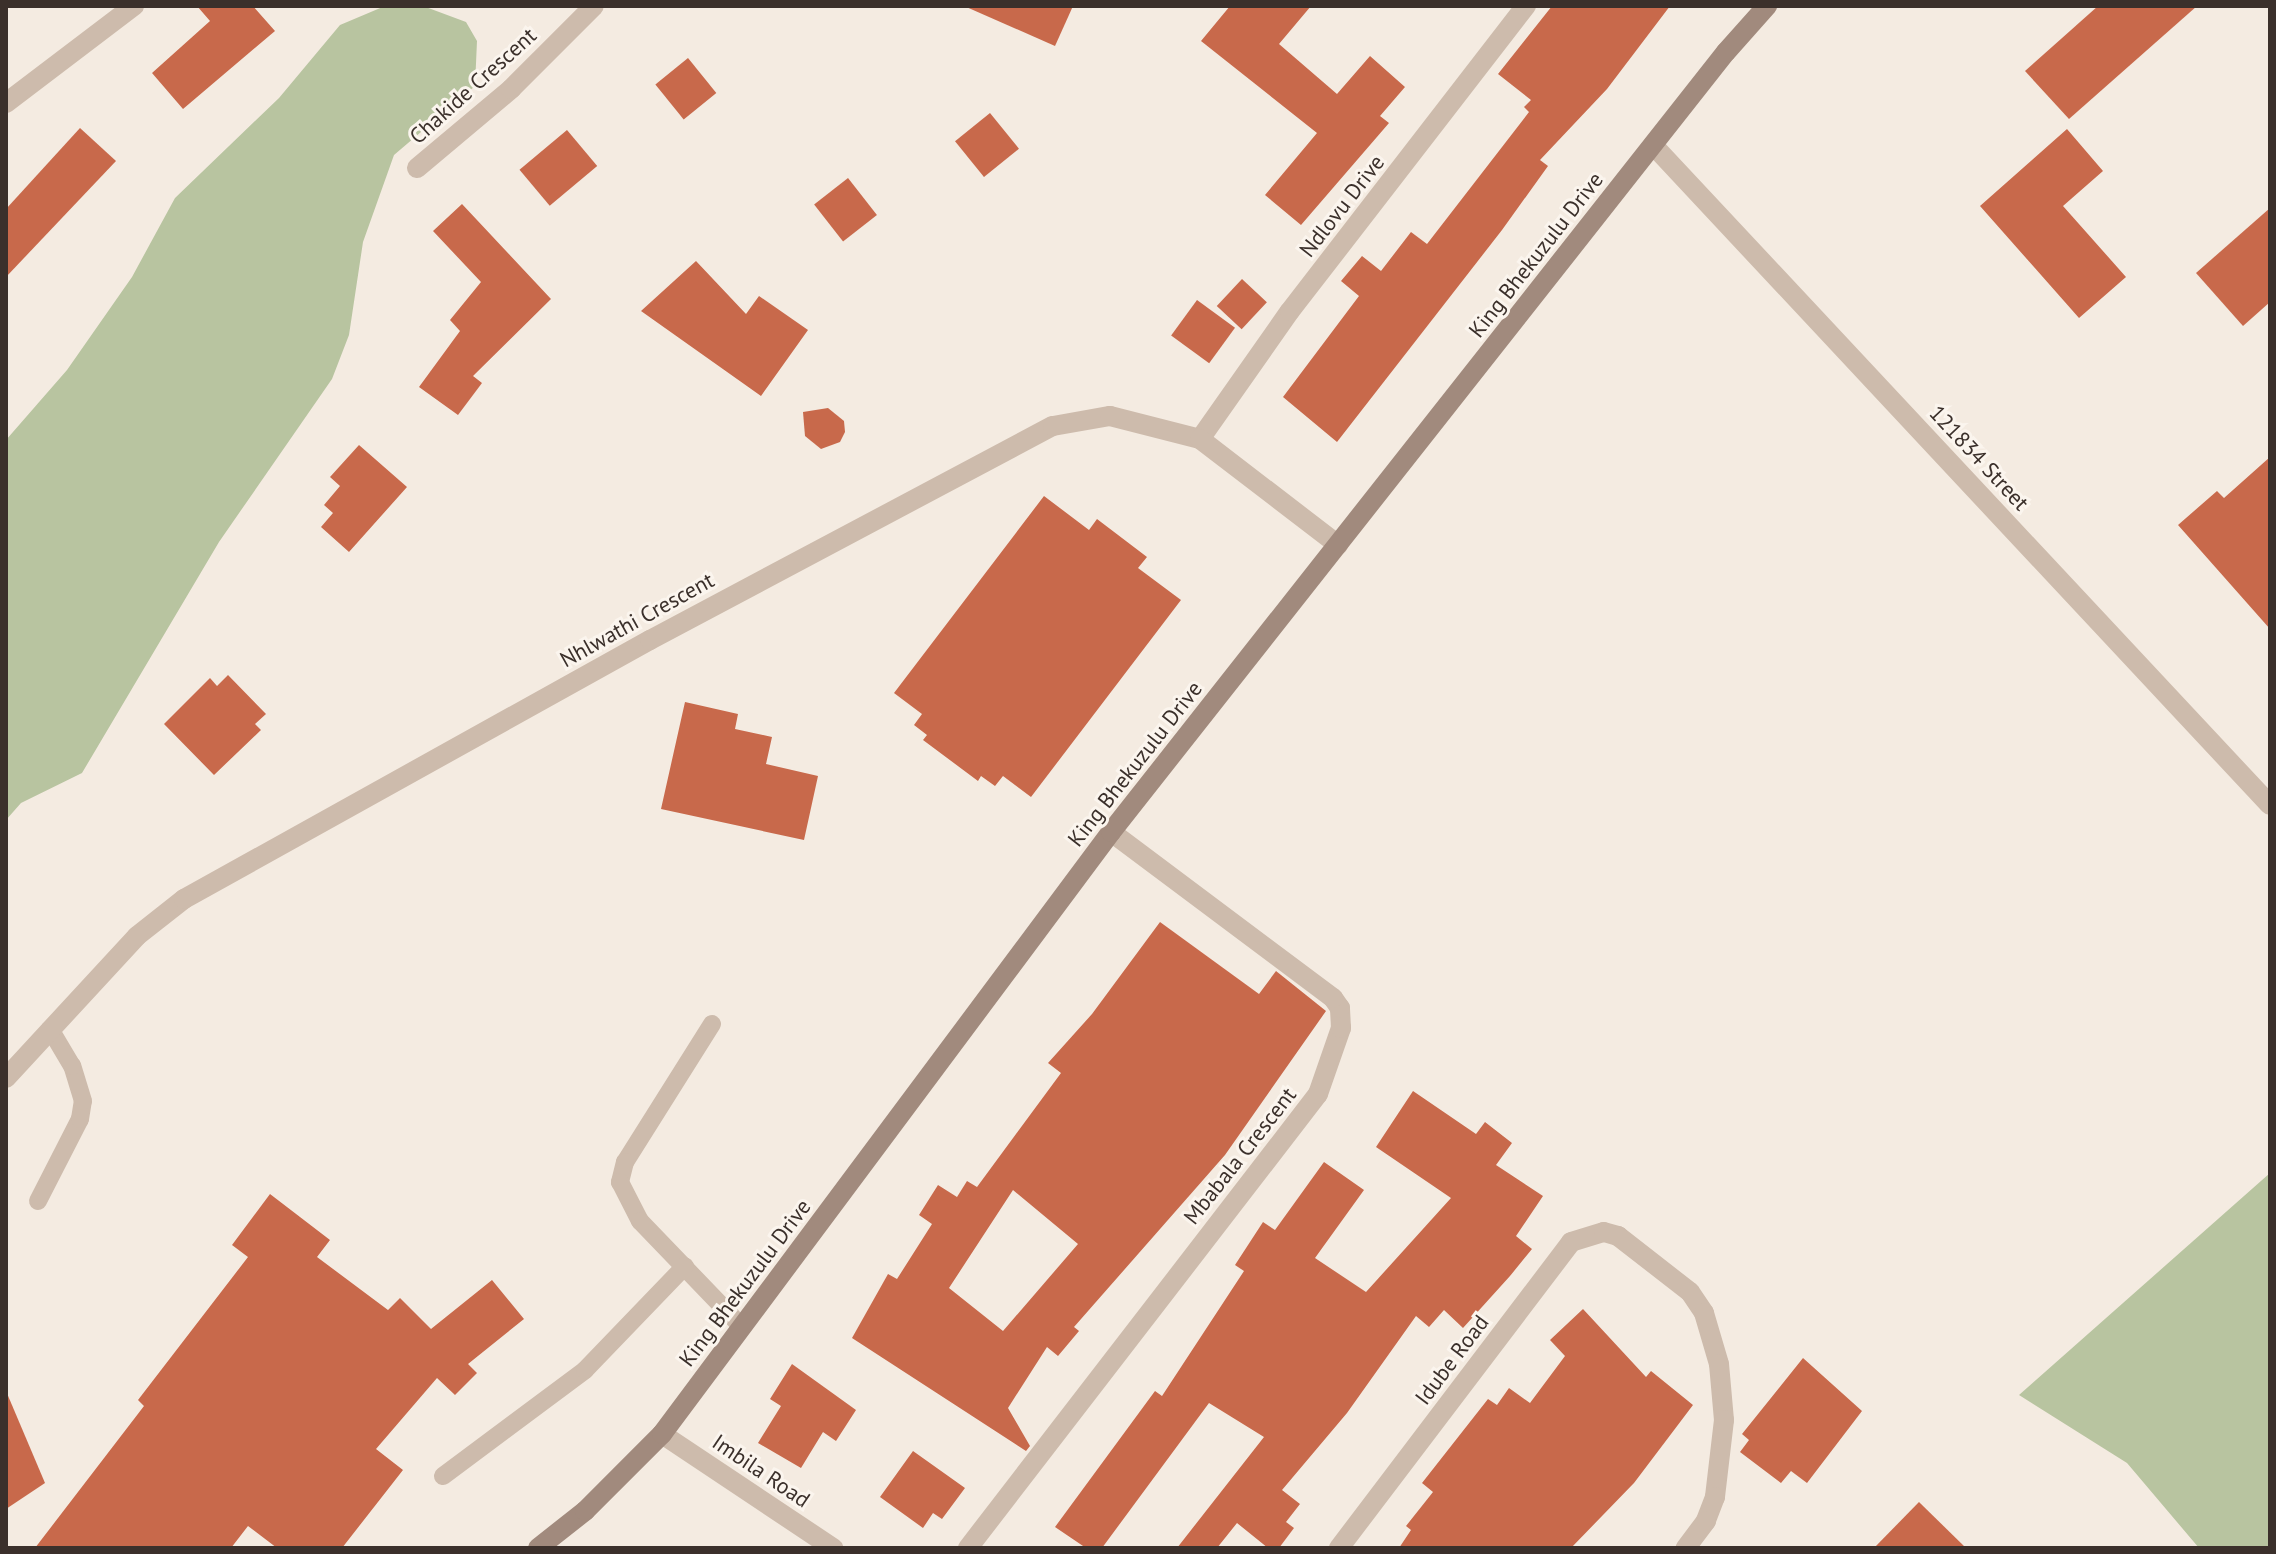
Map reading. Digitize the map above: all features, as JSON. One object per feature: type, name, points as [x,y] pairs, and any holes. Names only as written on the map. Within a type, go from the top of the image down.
[{"type":"street","points":[[6,103],[134,6]]},
{"type":"street","name":"Chakide Crescent","points":[[417,168],[511,89],[594,6]]},
{"type":"street","name":"Ndlovu Drive","points":[[1200,439],[1290,311],[1526,6]]},
{"type":"street","name":"King Bhekuzulu Drive","points":[[538,1548],[585,1511],[662,1434],[1111,832],[1653,145],[1767,6]]},
{"type":"street","name":"121834 Street","points":[[1653,145],[2270,805]]},
{"type":"street","name":"Nhlwathi Crescent","points":[[6,1078],[137,936],[238,865],[1024,438],[1078,419],[1110,416],[1200,439],[1338,545]]},
{"type":"street","name":"Mbabala Crescent","points":[[968,1548],[1318,1094],[1341,1028],[1340,1008],[1333,998],[1111,832]]},
{"type":"street","name":"Idube Road","points":[[1339,1548],[1571,1242],[1592,1232],[1618,1236],[1699,1303],[1719,1364],[1724,1420],[1715,1497],[1706,1521],[1686,1548]]},
{"type":"street","name":"Imbila Road","points":[[662,1434],[833,1548]]},
{"type":"lane","points":[[712,1024],[625,1162],[620,1182],[640,1221],[742,1327]]},
{"type":"lane","points":[[38,1201],[80,1119],[83,1101],[72,1066],[50,1029]]},
{"type":"lane","points":[[443,1476],[585,1370],[685,1266]]},
{"type":"green space","points":[[385,6],[423,6],[466,22],[477,41],[475,86],[394,155],[363,242],[349,335],[332,379],[219,542],[82,773],[21,803],[6,820],[6,440],[67,370],[132,277],[175,198],[279,98],[340,25]]},
{"type":"green space","points":[[2270,1173],[2270,1548],[2199,1548],[2127,1463],[2019,1395]]},
{"type":"building","points":[[197,6],[253,6],[275,31],[183,109],[152,73],[210,21]]},
{"type":"building","points":[[964,6],[1073,6],[1055,46]]},
{"type":"building","points":[[1230,6],[1311,6],[1279,44],[1337,94],[1370,56],[1405,87],[1380,116],[1389,123],[1301,225],[1265,195],[1317,133],[1201,41]]},
{"type":"building","points":[[1552,6],[1670,6],[1607,89],[1540,160],[1548,166],[1502,230],[1337,442],[1283,397],[1359,296],[1341,281],[1362,256],[1381,271],[1411,232],[1427,244],[1529,112],[1524,107],[1531,100],[1498,74]]},
{"type":"building","points":[[2098,6],[2197,6],[2069,119],[2025,71]]},
{"type":"building","points":[[688,58],[716,93],[684,119],[655,84]]},
{"type":"building","points":[[990,113],[1019,149],[984,177],[955,141]]},
{"type":"building","points":[[80,128],[116,161],[6,277],[6,209]]},
{"type":"building","points":[[2067,129],[2103,171],[2063,206],[2126,277],[2079,318],[1980,206]]},
{"type":"building","points":[[567,130],[597,166],[550,206],[520,170]]},
{"type":"building","points":[[848,178],[877,215],[843,242],[814,204]]},
{"type":"building","points":[[462,204],[551,299],[473,376],[482,383],[458,415],[419,387],[460,331],[450,320],[481,282],[433,231]]},
{"type":"building","points":[[2270,208],[2270,302],[2243,326],[2196,273]]},
{"type":"building","points":[[696,261],[746,314],[759,296],[808,330],[761,396],[641,311]]},
{"type":"building","points":[[1242,279],[1267,302],[1242,329],[1217,306]]},
{"type":"building","points":[[1197,300],[1235,328],[1209,363],[1171,336]]},
{"type":"building","points":[[828,408],[844,421],[845,432],[840,442],[821,449],[805,436],[803,412]]},
{"type":"building","points":[[359,445],[407,487],[349,552],[321,527],[333,513],[324,505],[340,486],[330,477]]},
{"type":"building","points":[[2270,457],[2270,629],[2178,525],[2217,491],[2224,498]]},
{"type":"building","points":[[1044,496],[1089,530],[1097,519],[1147,557],[1138,568],[1181,600],[1031,797],[1003,776],[995,786],[981,776],[978,781],[923,740],[927,735],[914,725],[922,714],[894,693]]},
{"type":"building","points":[[228,675],[266,714],[255,724],[261,730],[214,775],[164,724],[210,678],[217,686]]},
{"type":"building","points":[[685,702],[738,714],[735,729],[772,737],[766,764],[818,776],[804,840],[661,809]]},
{"type":"building","points":[[1160,922],[1259,994],[1276,971],[1326,1011],[1225,1155],[1074,1327],[1079,1331],[1058,1356],[1047,1347],[1008,1408],[1030,1446],[1026,1451],[852,1338],[888,1274],[897,1279],[932,1224],[919,1215],[938,1185],[957,1197],[967,1181],[977,1187],[1061,1073],[1048,1063],[1092,1014]],"holes":[[[1013,1190],[1078,1244],[1003,1331],[949,1288]]]},
{"type":"building","points":[[1413,1091],[1476,1134],[1485,1122],[1512,1143],[1496,1165],[1543,1196],[1516,1236],[1532,1249],[1510,1276],[1463,1328],[1444,1310],[1429,1327],[1416,1316],[1347,1413],[1282,1490],[1300,1504],[1286,1522],[1294,1528],[1279,1548],[1268,1548],[1237,1523],[1217,1548],[1177,1548],[1264,1437],[1209,1403],[1102,1548],[1086,1548],[1055,1527],[1155,1391],[1162,1396],[1244,1271],[1235,1265],[1263,1222],[1275,1230],[1324,1162],[1364,1190],[1315,1258],[1366,1292],[1451,1198],[1376,1147]]},
{"type":"building","points":[[270,1194],[330,1240],[317,1257],[388,1310],[400,1298],[431,1329],[492,1280],[524,1319],[468,1364],[477,1373],[455,1395],[437,1378],[376,1449],[403,1470],[342,1548],[277,1548],[248,1526],[231,1548],[35,1548],[144,1406],[138,1400],[248,1257],[232,1245]]},
{"type":"building","points":[[1583,1309],[1646,1377],[1651,1371],[1693,1405],[1634,1483],[1571,1548],[1399,1548],[1411,1530],[1406,1526],[1433,1492],[1422,1483],[1488,1399],[1497,1405],[1509,1388],[1530,1403],[1565,1356],[1550,1340]]},
{"type":"building","points":[[1803,1358],[1862,1411],[1807,1483],[1791,1471],[1781,1483],[1740,1452],[1749,1440],[1742,1434]]},
{"type":"building","points":[[792,1364],[856,1410],[836,1441],[823,1432],[801,1468],[758,1443],[781,1406],[770,1399]]},
{"type":"building","points":[[6,1391],[45,1483],[6,1509]]},
{"type":"building","points":[[913,1451],[965,1488],[942,1519],[933,1513],[923,1528],[880,1497]]},
{"type":"building","points":[[1919,1502],[1966,1548],[1874,1548]]}]
